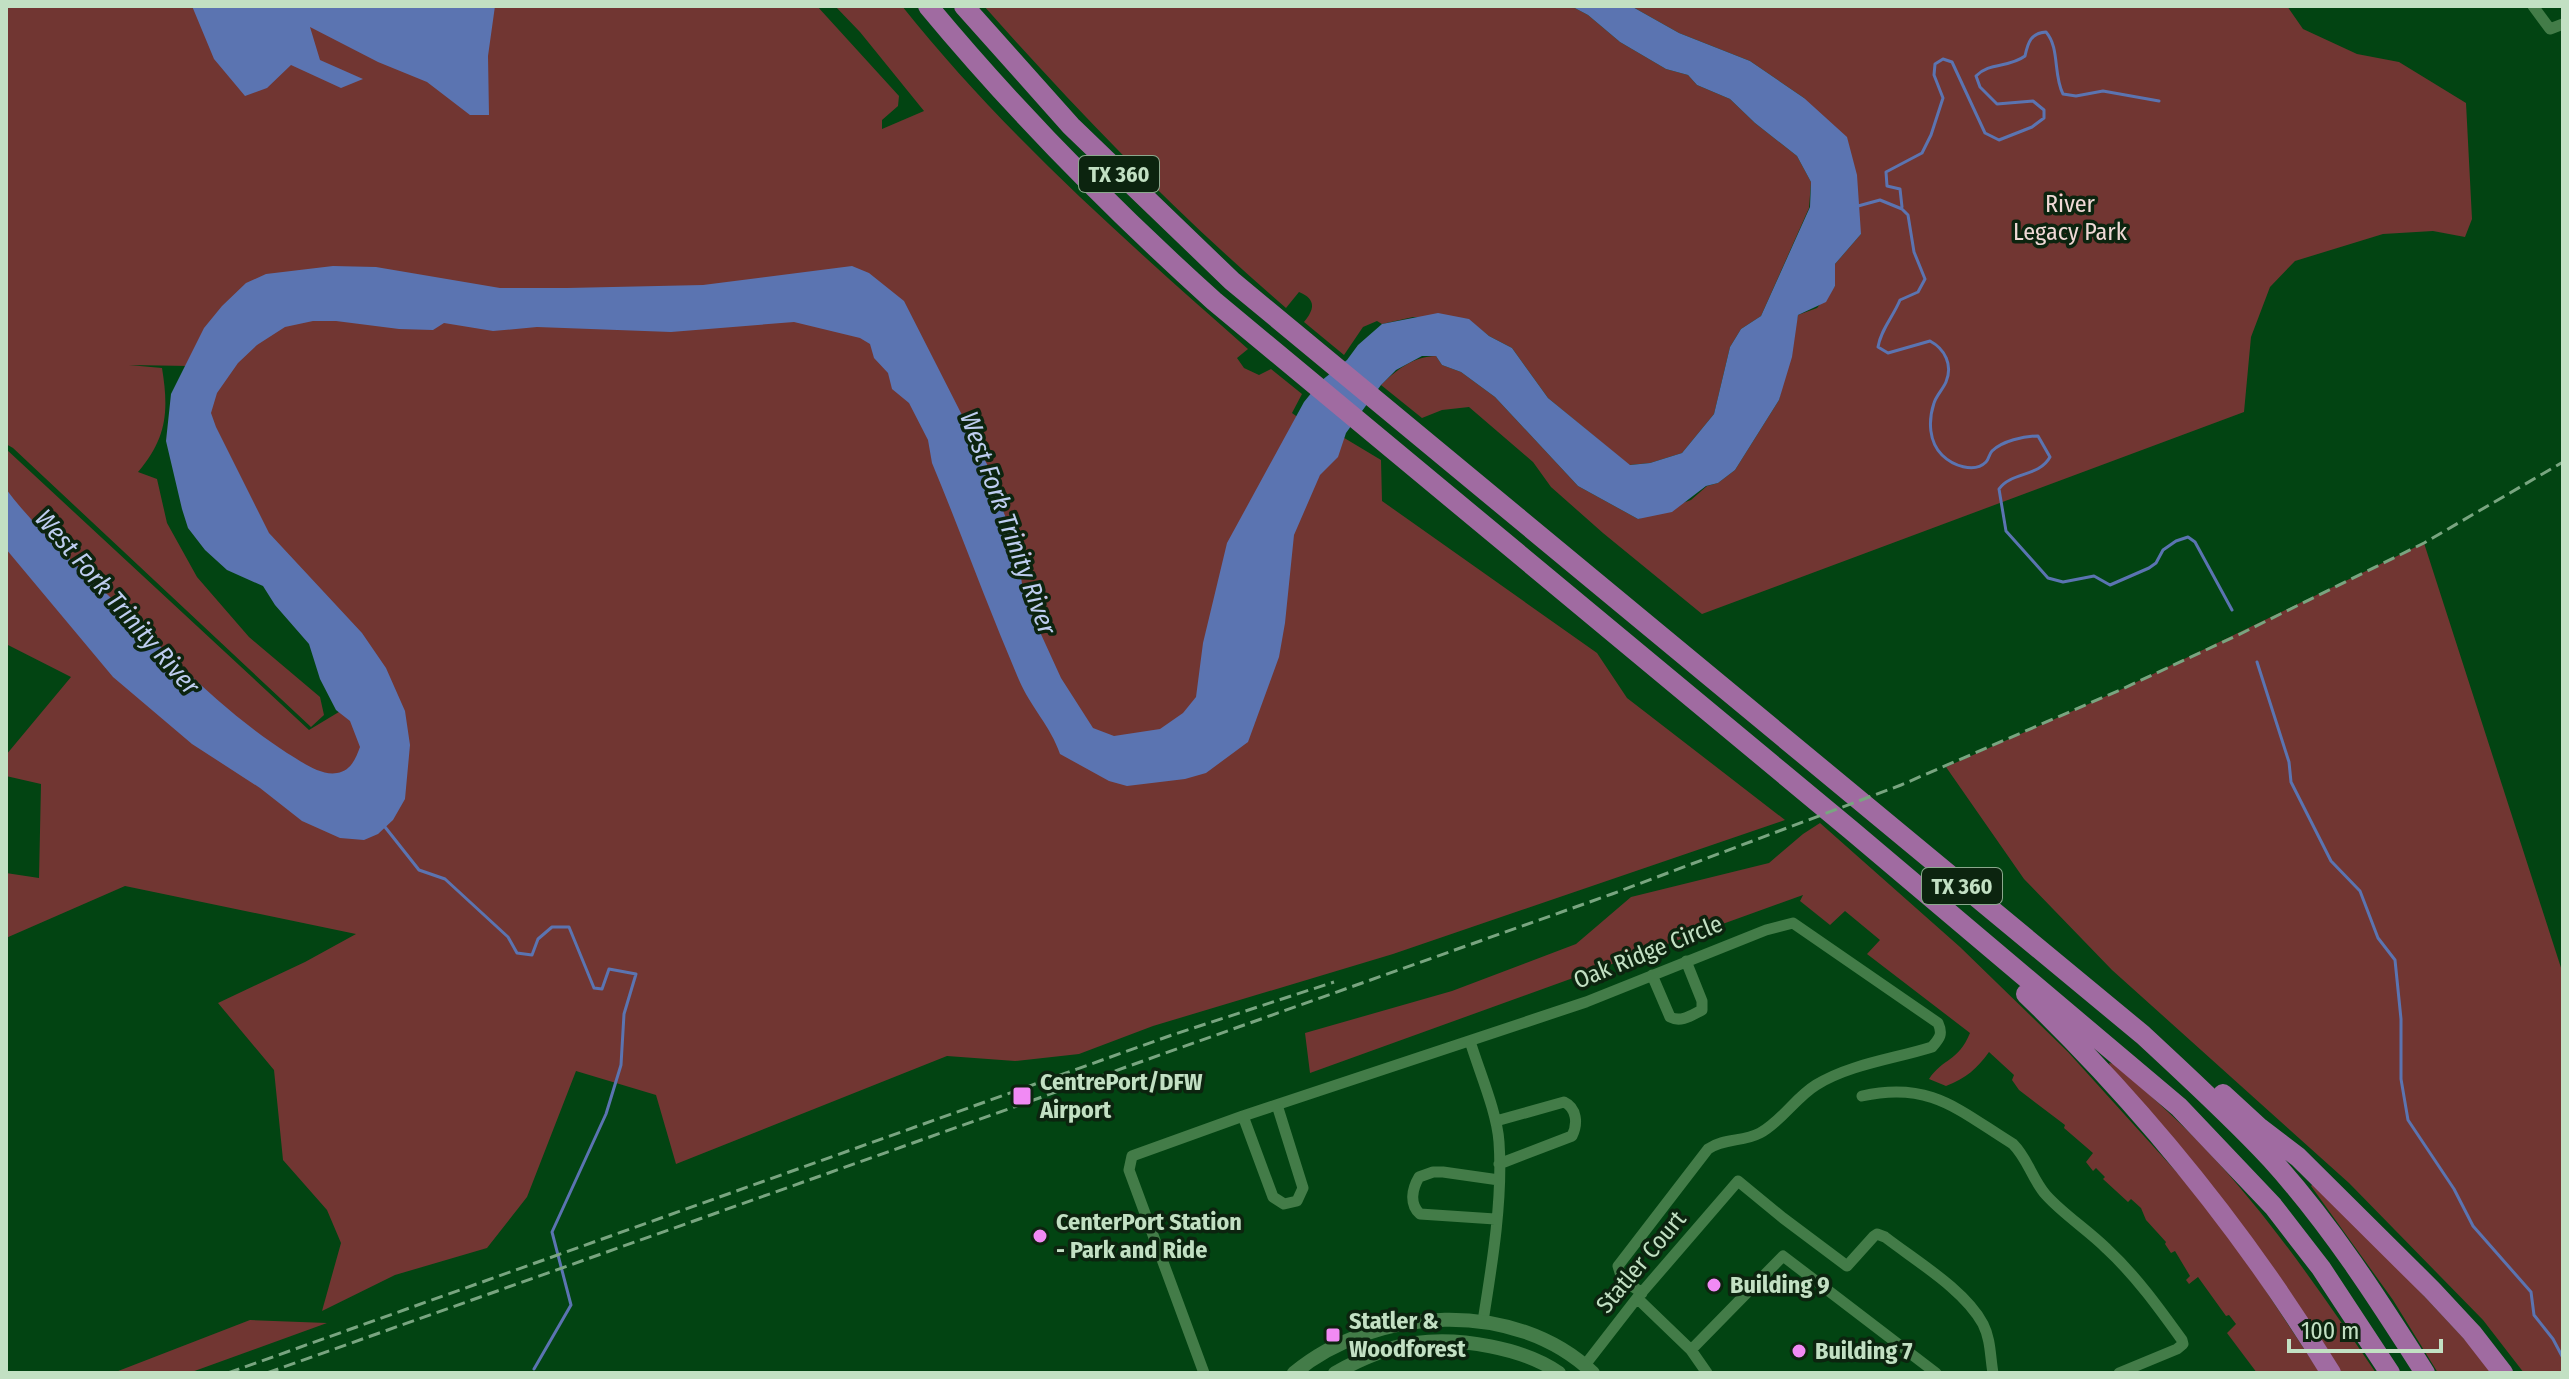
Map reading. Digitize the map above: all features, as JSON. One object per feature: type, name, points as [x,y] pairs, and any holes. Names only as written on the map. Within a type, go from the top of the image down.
[{"type":"highway","name":"TX 360","points":[[928,6],[1005,94],[1105,199],[1270,349],[2179,1107],[2273,1206],[2321,1268],[2390,1373]]},
{"type":"highway","name":"TX 360","points":[[964,6],[1021,72],[1123,178],[1221,271],[2170,1060],[2270,1158],[2290,1182],[2365,1280],[2425,1373]]},
{"type":"highway","points":[[1979,938],[2000,968],[2078,1044],[2204,1190],[2283,1298],[2331,1373]]},
{"type":"highway","points":[[2170,1060],[2202,1074],[2260,1128],[2298,1157],[2432,1290],[2472,1333],[2503,1373]]},
{"type":"street","points":[[2533,6],[2550,29],[2563,24]]},
{"type":"street","name":"Oak Ridge Circle","points":[[1204,1373],[1129,1170],[1128,1162],[1132,1156],[1586,1002],[1766,930],[1793,923],[1938,1023],[1942,1031],[1940,1039],[1932,1047],[1837,1074],[1813,1087],[1771,1126],[1756,1135],[1719,1142],[1708,1149],[1618,1266],[1622,1279],[1640,1296]]},
{"type":"street","points":[[1652,975],[1670,1017],[1679,1020],[1690,1017],[1702,1010],[1702,1001],[1686,961]]},
{"type":"street","points":[[1470,1041],[1496,1121],[1499,1164],[1483,1321]]},
{"type":"street","points":[[1862,1096],[1885,1091],[1908,1091],[1938,1098],[2013,1144],[2023,1154],[2036,1183],[2048,1198],[2107,1248],[2144,1289],[2182,1340],[2183,1344],[2177,1349],[2119,1373]]},
{"type":"street","points":[[1496,1121],[1564,1102],[1573,1110],[1576,1120],[1572,1136],[1499,1164]]},
{"type":"street","points":[[1243,1116],[1273,1197],[1284,1204],[1297,1201],[1303,1188],[1277,1105]]},
{"type":"street","points":[[1495,1219],[1420,1214],[1414,1206],[1413,1187],[1419,1177],[1433,1172],[1499,1180]]},
{"type":"street","name":"Statler Court","points":[[1586,1370],[1640,1296],[1738,1181],[1847,1266],[1874,1236],[1885,1237],[1968,1302],[1983,1324],[1989,1340],[1993,1373]]},
{"type":"street","points":[[1691,1350],[1783,1256],[1936,1373]]},
{"type":"street","points":[[1640,1296],[1691,1350],[1707,1373]]},
{"type":"street","points":[[1303,1370],[1333,1349],[1389,1327],[1429,1320],[1483,1321],[1517,1328],[1571,1354],[1586,1370]]},
{"type":"street","points":[[1335,1373],[1357,1361],[1396,1347],[1440,1342],[1479,1344],[1510,1351],[1535,1359],[1559,1373]]},
{"type":"green space","points":[[6,6],[817,6],[899,96],[898,106],[882,120],[882,129],[924,111],[835,6],[902,6],[1024,142],[1112,227],[1248,349],[1237,358],[1244,368],[1259,375],[1271,369],[1302,394],[1292,413],[1303,421],[1321,424],[1381,460],[1382,501],[1597,653],[1627,698],[1785,820],[1393,954],[1153,1026],[1079,1054],[1015,1061],[947,1056],[676,1164],[656,1095],[576,1071],[527,1197],[487,1248],[395,1275],[322,1311],[341,1243],[327,1210],[283,1160],[274,1070],[218,1003],[356,934],[125,886],[6,938],[6,873],[39,878],[41,784],[6,776],[6,755],[71,677],[6,644],[6,449],[309,730],[377,689],[243,560],[189,366],[129,365],[162,368],[164,383],[164,423],[155,447],[138,472],[157,479],[167,523],[197,577],[249,637],[320,697],[324,715],[311,727],[6,444]]},
{"type":"green space","points":[[984,6],[1571,6],[1588,15],[1620,42],[1666,69],[1688,75],[1697,85],[1730,99],[1797,156],[1811,182],[1809,208],[1761,316],[1741,329],[1730,347],[1714,414],[1682,453],[1650,463],[1629,465],[1548,398],[1512,348],[1489,336],[1468,319],[1413,317],[1382,324],[1377,321],[1363,327],[1344,355],[1304,322],[1312,309],[1308,298],[1299,292],[1286,308],[1246,273],[1130,162]]},
{"type":"green space","name":"River Legacy Park","points":[[1631,6],[2287,6],[2303,29],[2357,54],[2399,62],[2466,103],[2472,219],[2465,237],[2433,231],[2383,234],[2295,261],[2270,287],[2251,337],[2244,412],[1702,614],[1551,487],[1533,462],[1469,407],[1442,410],[1422,418],[1381,385],[1406,365],[1420,358],[1436,356],[1442,365],[1461,372],[1495,397],[1578,486],[1638,519],[1691,500],[1707,486],[1718,483],[1735,470],[1779,400],[1798,315],[1817,308],[1835,286],[1835,264],[1861,234],[1804,98],[1750,61],[1679,33]]},
{"type":"green space","points":[[2424,543],[2563,974],[2563,1373],[2524,1373],[2483,1320],[2349,1183],[2112,970],[2024,879],[1946,767],[2120,690]]},
{"type":"green space","points":[[1820,823],[1960,947],[2068,1052],[2227,1232],[2320,1373],[2257,1373],[2227,1333],[2236,1324],[2229,1315],[2226,1316],[2198,1277],[2189,1284],[2186,1280],[2190,1276],[2175,1251],[2171,1253],[2166,1242],[2146,1220],[2141,1208],[2131,1199],[2128,1202],[2103,1179],[2105,1177],[2096,1168],[2093,1171],[2086,1162],[2093,1153],[2064,1128],[2065,1125],[2019,1090],[2012,1080],[2014,1075],[1989,1052],[1970,1072],[1953,1083],[1946,1086],[1929,1079],[1955,1055],[1970,1033],[1867,954],[1880,940],[1845,911],[1830,925],[1800,901],[1803,895],[1310,1073],[1305,1033],[1452,991],[1576,944],[1631,897],[1769,863]]},
{"type":"green space","points":[[2109,1063],[2116,1064],[2163,1107],[2232,1179],[2297,1260],[2376,1373],[2341,1373],[2112,1072]]},
{"type":"green space","points":[[2313,1184],[2339,1205],[2496,1373],[2438,1373],[2393,1300],[2311,1186]]},
{"type":"green space","points":[[250,1320],[327,1323],[189,1373],[113,1373]]},
{"type":"water","points":[[192,6],[495,6],[488,56],[489,115],[470,115],[427,82],[378,62],[310,27],[320,60],[363,79],[341,88],[291,65],[267,88],[245,96],[214,59]]},
{"type":"water","points":[[1571,6],[1631,6],[1679,33],[1750,61],[1804,98],[1847,137],[1857,175],[1861,234],[1835,264],[1835,286],[1826,302],[1798,315],[1792,357],[1779,400],[1735,470],[1718,483],[1706,486],[1672,512],[1638,519],[1578,486],[1495,397],[1461,372],[1442,365],[1436,356],[1422,356],[1396,370],[1381,385],[1346,433],[1338,457],[1320,475],[1294,535],[1279,657],[1248,742],[1206,773],[1185,779],[1127,786],[1109,781],[1060,754],[1019,680],[932,463],[928,440],[909,403],[892,389],[888,373],[874,358],[870,344],[860,338],[794,322],[671,332],[537,327],[493,331],[444,323],[433,330],[399,329],[313,321],[285,327],[257,345],[238,363],[217,393],[211,413],[216,427],[269,533],[362,633],[386,668],[405,711],[410,745],[405,799],[393,820],[378,834],[364,840],[340,838],[302,821],[260,788],[192,744],[113,677],[6,549],[6,489],[55,544],[238,718],[311,767],[324,772],[342,772],[352,763],[360,747],[350,721],[336,710],[320,679],[309,644],[275,605],[263,586],[227,570],[205,550],[188,528],[182,509],[166,441],[171,394],[204,328],[222,306],[246,283],[266,274],[333,266],[376,267],[500,288],[567,288],[703,285],[852,266],[869,273],[904,301],[993,476],[1016,544],[1024,597],[1061,678],[1093,728],[1114,736],[1160,729],[1183,713],[1196,697],[1203,643],[1227,543],[1304,402],[1321,381],[1347,360],[1358,345],[1382,324],[1438,313],[1469,319],[1489,336],[1512,348],[1548,398],[1630,465],[1650,463],[1682,453],[1714,414],[1730,347],[1741,329],[1761,316],[1810,207],[1811,182],[1797,156],[1730,99],[1697,85],[1688,75],[1666,69],[1620,42],[1588,15]]},
{"type":"waterway","points":[[1902,207],[1900,189],[1887,186],[1886,172],[1922,153],[1943,98],[1934,75],[1935,64],[1943,59],[1952,62],[1985,133],[1999,140],[2032,127],[2044,118],[2044,110],[2033,101],[1997,104],[1980,87],[1976,76],[1987,69],[2019,60],[2025,56],[2031,39],[2041,33],[2046,32],[2053,46],[2063,94],[2076,96],[2103,91],[2159,101]]},
{"type":"waterway","points":[[1858,206],[1880,200],[1902,209],[1908,215],[1914,252],[1925,279],[1918,292],[1900,300],[1878,347],[1888,353],[1930,341],[1944,353],[1948,376],[1935,400],[1931,417],[1932,438],[1938,450],[1946,459],[1969,468],[1981,466],[2001,444],[2038,436],[2050,457],[2039,468],[2010,480],[1999,489],[2006,531],[2048,578],[2063,582],[2094,576],[2110,585],[2149,568],[2156,563],[2163,550],[2188,537],[2195,542],[2232,610]]},
{"type":"waterway","points":[[2257,662],[2289,762],[2291,782],[2331,861],[2360,891],[2378,938],[2395,960],[2401,1019],[2401,1079],[2408,1120],[2454,1189],[2473,1226],[2531,1292],[2534,1315],[2563,1358]]},
{"type":"waterway","points":[[385,827],[419,870],[445,879],[508,937],[517,953],[532,955],[538,939],[552,927],[569,927],[594,988],[602,989],[609,969],[636,974],[624,1014],[621,1065],[606,1114],[552,1232],[571,1305],[534,1369]]},
{"type":"railway","points":[[267,1373],[1612,894],[1901,785],[2238,635],[2424,543],[2563,462]]},
{"type":"railway","points":[[228,1373],[1172,1035],[1334,982]]},
{"type":"place","name":"CentrePort/DFW Airport","points":[[1022,1096]]},
{"type":"place","name":"CenterPort Station - Park and Ride","points":[[1040,1236]]},
{"type":"place","name":"Building 9","points":[[1714,1285]]},
{"type":"place","name":"Statler & Woodforest","points":[[1333,1335]]},
{"type":"place","name":"Building 7","points":[[1799,1351]]},
{"type":"water label","name":"West Fork Trinity River","points":[[1008,523]]},
{"type":"water label","name":"West Fork Trinity River","points":[[117,602]]}]
